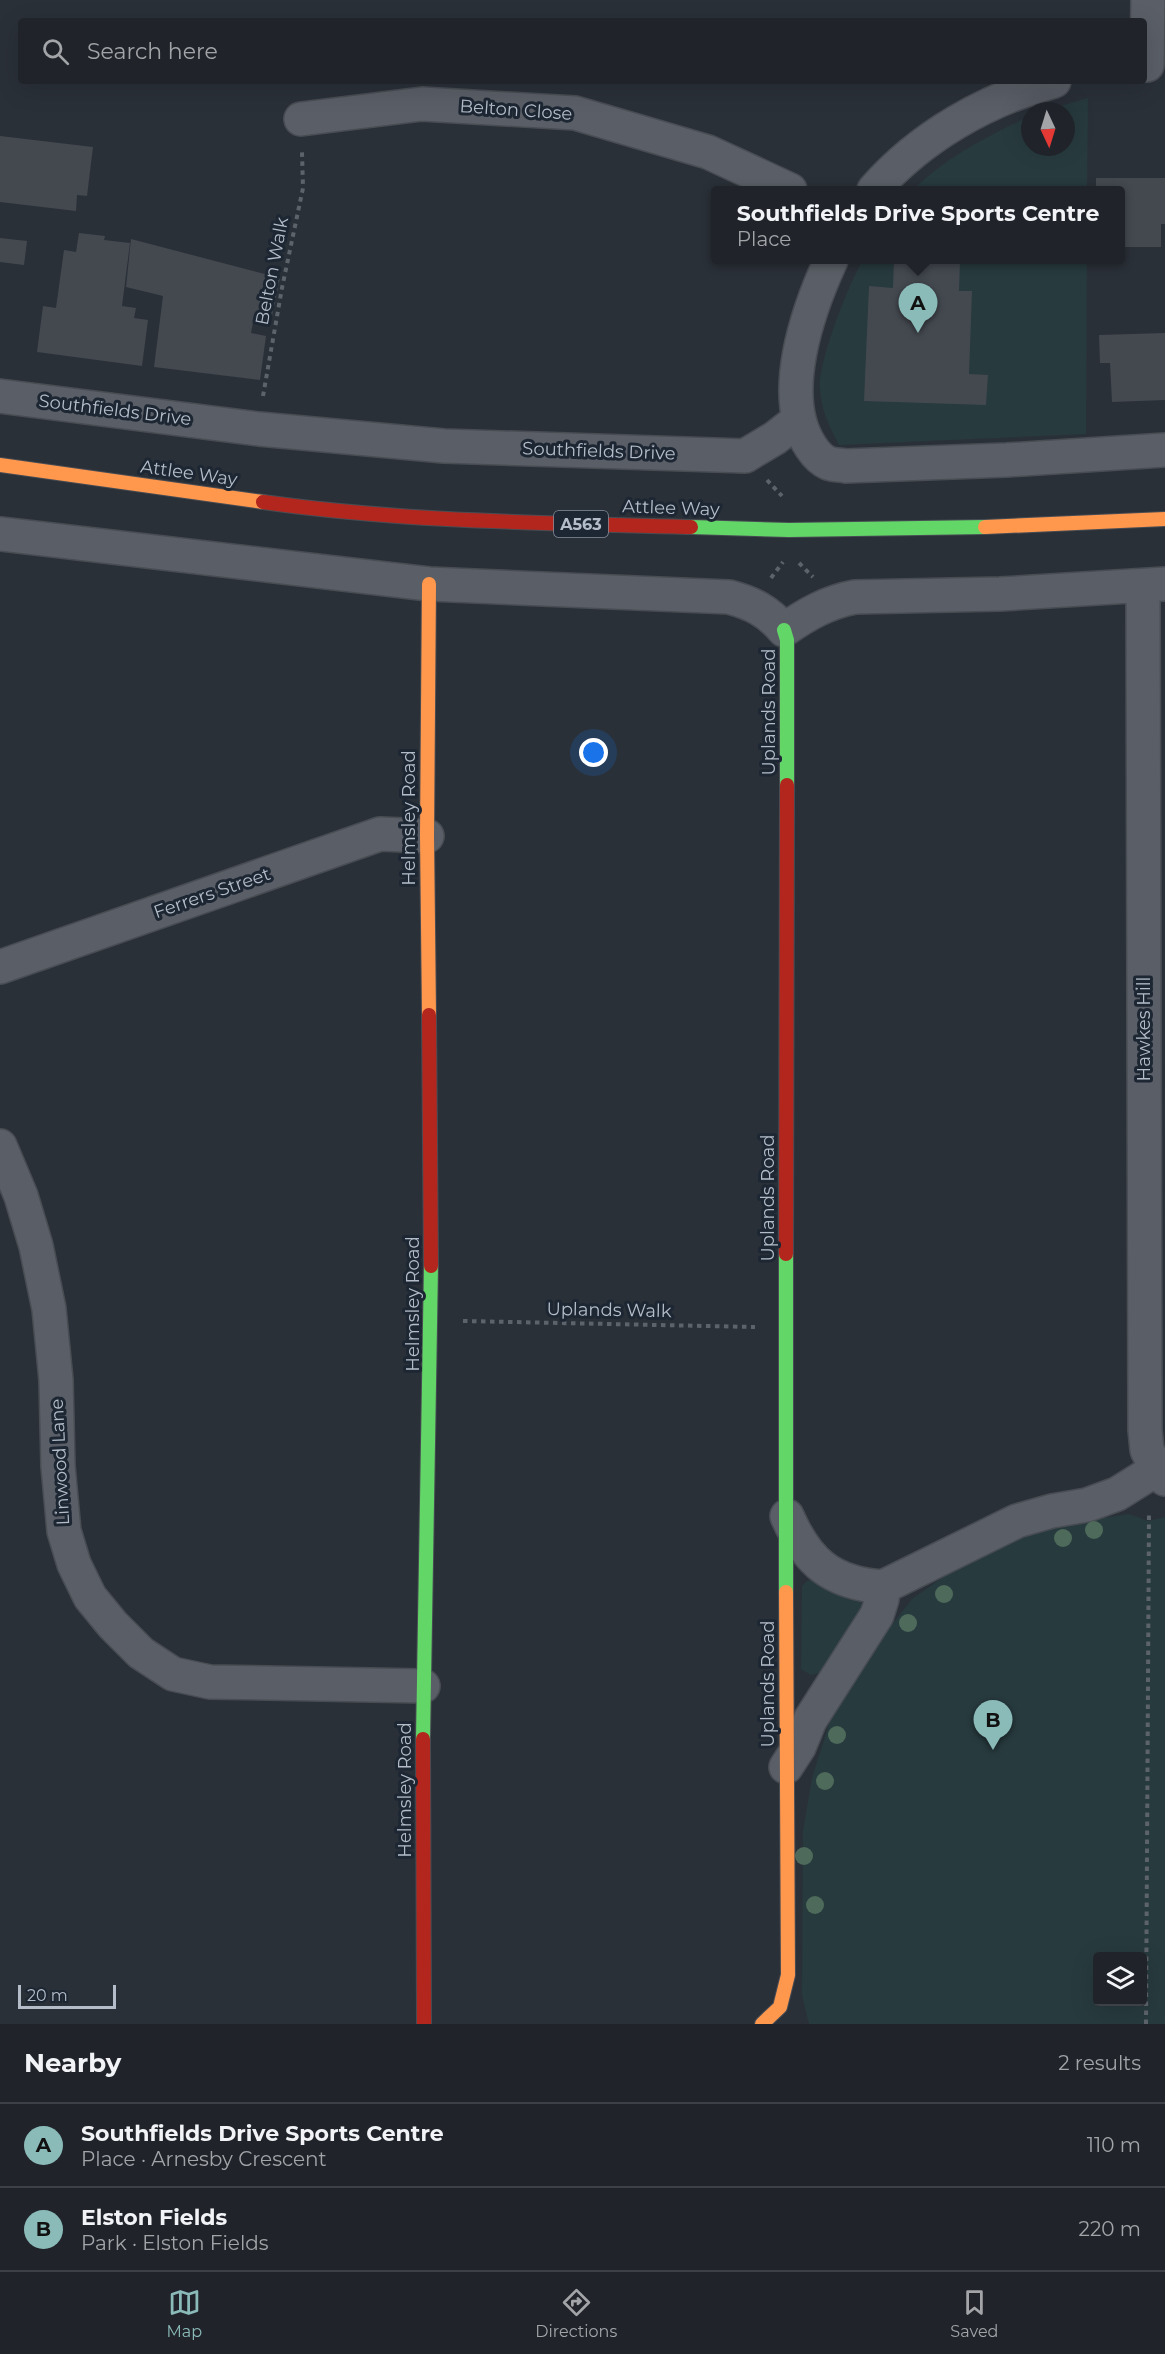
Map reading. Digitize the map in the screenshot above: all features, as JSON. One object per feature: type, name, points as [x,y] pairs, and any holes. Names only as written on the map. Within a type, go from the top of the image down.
[{"type":"main road","name":"Attlee Way","points":[[0,465],[332,512],[430,519],[789,530],[977,527],[1165,519]]},
{"type":"main road","name":"Helmsley Road","points":[[424,2024],[423,1686],[432,1320],[426,836],[429,584]]},
{"type":"main road","name":"Uplands Road","points":[[762,2024],[780,2007],[788,1975],[786,1767],[787,648],[784,630]]},
{"type":"street","points":[[1148,0],[1152,65]]},
{"type":"street","points":[[877,186],[927,141],[981,108],[1043,84]]},
{"type":"street","name":"Belton Close","points":[[301,119],[422,104],[575,113],[708,152],[781,186]]},
{"type":"street","points":[[829,264],[810,313],[796,379],[798,420],[803,436],[816,455],[828,463],[846,466],[1007,460],[1165,450]]},
{"type":"street","name":"Southfields Drive","points":[[0,396],[259,429],[444,446],[745,456],[775,438],[798,420]]},
{"type":"street","points":[[0,534],[429,584],[729,597],[752,603],[772,616],[784,630],[812,611],[837,600],[855,597],[999,594],[1154,585]]},
{"type":"street","name":"Hawkes Hill","points":[[1154,585],[1145,1430],[1147,1450],[1157,1474]]},
{"type":"street","name":"Ferrers Street","points":[[0,967],[380,834],[426,836]]},
{"type":"street","name":"Linwood Lane","points":[[0,1146],[21,1196],[36,1246],[49,1309],[56,1380],[58,1466],[63,1531],[74,1564],[90,1597],[141,1653],[173,1674],[210,1682],[423,1686]]},
{"type":"street","points":[[787,1515],[797,1539],[808,1556],[842,1578],[864,1585],[883,1587],[1017,1521],[1052,1511],[1087,1505],[1117,1494],[1157,1474]]},
{"type":"street","points":[[786,1767],[799,1747],[810,1720],[877,1616],[883,1587]]},
{"type":"path","name":"Belton Walk","points":[[259,429],[261,405],[282,288],[303,188],[301,119]]},
{"type":"path","name":"Uplands Walk","points":[[432,1320],[786,1328]]},
{"type":"path","points":[[1146,2024],[1157,1474]]},
{"type":"green space","points":[[1088,98],[1087,186],[917,186],[953,157],[1021,121],[1021,156],[1075,156],[1074,102]]},
{"type":"green space","points":[[861,264],[1087,264],[1086,434],[839,445],[824,411],[820,388],[829,342],[850,286]]},
{"type":"green space","points":[[1129,1514],[1148,1521],[1165,1517],[1165,2024],[809,2024],[802,1995],[803,1831],[812,1778],[830,1721],[859,1667],[912,1599],[972,1557],[1045,1527]]},
{"type":"green space","points":[[812,1579],[860,1599],[863,1612],[822,1672],[811,1675],[801,1669],[802,1586]]},
{"type":"building","points":[[0,136],[93,147],[87,196],[77,195],[76,211],[0,202]]},
{"type":"building","points":[[1096,178],[1165,178],[1165,224],[1161,224],[1161,247],[1125,247],[1125,186],[1096,186]]},
{"type":"building","points":[[79,233],[105,236],[104,240],[130,243],[122,306],[136,308],[134,318],[148,320],[142,366],[37,352],[43,306],[56,308],[64,250],[76,252]]},
{"type":"building","points":[[0,238],[27,241],[24,265],[0,262]]},
{"type":"building","points":[[131,239],[280,278],[271,321],[254,317],[251,333],[266,336],[260,380],[154,367],[163,296],[126,287]]},
{"type":"building","points":[[894,264],[960,264],[959,291],[972,291],[969,374],[988,375],[986,405],[864,401],[869,286],[893,288]]},
{"type":"building","points":[[1165,333],[1165,400],[1112,402],[1110,363],[1100,363],[1099,335]]},
{"type":"traffic: fast","points":[[691,527],[789,530],[985,527]]},
{"type":"traffic: fast","points":[[784,630],[787,640],[787,785]]},
{"type":"traffic: fast","points":[[786,1254],[786,1592]]},
{"type":"traffic: fast","points":[[423,1739],[431,1266]]},
{"type":"traffic: slow","points":[[0,465],[263,502]]},
{"type":"traffic: slow","points":[[985,527],[1165,519]]},
{"type":"traffic: slow","points":[[429,584],[427,836],[429,1015]]},
{"type":"traffic: slow","points":[[762,2024],[780,2007],[788,1975],[786,1592]]},
{"type":"traffic: jam","points":[[263,502],[423,518],[691,527]]},
{"type":"traffic: jam","points":[[786,1254],[787,785]]},
{"type":"traffic: jam","points":[[429,1015],[431,1266]]},
{"type":"traffic: jam","points":[[423,1739],[424,2024]]},
{"type":"place","name":"Southfields Drive Sports Centre","points":[[918,333]]},
{"type":"place","name":"Elston Fields","points":[[993,1750]]}]
